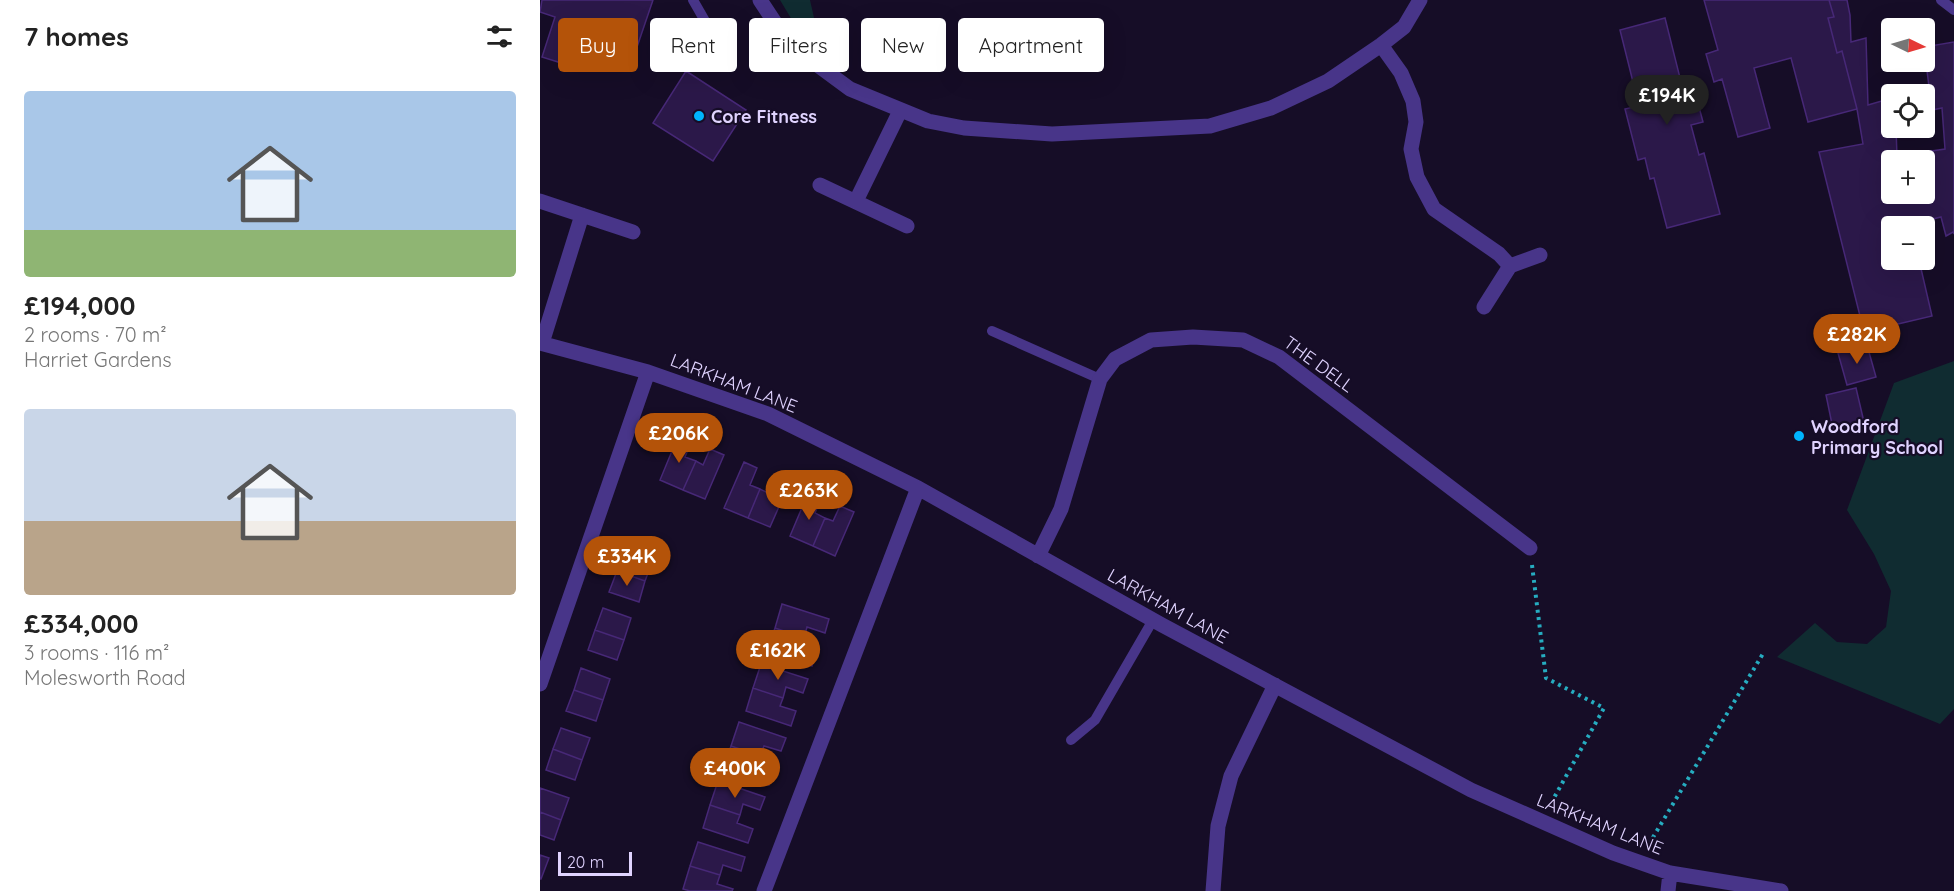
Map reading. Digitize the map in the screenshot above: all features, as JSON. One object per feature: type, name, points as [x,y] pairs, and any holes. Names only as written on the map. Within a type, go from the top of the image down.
[{"type":"street","points":[[760,0],[789,44],[850,89],[928,121],[964,128],[1052,134],[1210,126],[1271,108],[1328,81],[1381,45],[1404,27],[1420,0]]},
{"type":"street","points":[[1381,45],[1401,73],[1413,101],[1416,122],[1412,149],[1417,177],[1434,210],[1499,254],[1510,266]]},
{"type":"street","points":[[856,201],[900,111]]},
{"type":"street","points":[[820,185],[907,226]]},
{"type":"street","points":[[540,201],[633,232]]},
{"type":"street","points":[[541,343],[582,215]]},
{"type":"street","points":[[1484,308],[1510,266],[1540,255]]},
{"type":"street","name":"THE DELL","points":[[1038,556],[1061,509],[1100,379],[1115,359],[1151,340],[1193,337],[1242,340],[1279,357],[1530,548]]},
{"type":"street","name":"LARKHAM LANE","points":[[541,343],[648,372],[768,414],[918,488],[1153,620],[1471,790],[1613,853],[1670,873],[1781,891]]},
{"type":"street","points":[[540,684],[648,372]]},
{"type":"street","points":[[764,891],[918,488]]},
{"type":"street","points":[[1213,891],[1218,826],[1231,776],[1275,685]]},
{"type":"street","points":[[1668,891],[1670,873]]},
{"type":"lane","points":[[693,0],[703,18]]},
{"type":"lane","points":[[1941,0],[1954,10]]},
{"type":"lane","points":[[992,331],[1100,379]]},
{"type":"lane","points":[[1071,740],[1095,720],[1153,620]]},
{"type":"path","points":[[1530,548],[1546,678],[1604,708],[1541,821]]},
{"type":"path","points":[[1638,862],[1764,652]]},
{"type":"green space","points":[[780,0],[810,0],[814,18],[791,18]]},
{"type":"green space","points":[[1954,361],[1954,709],[1940,724],[1777,657],[1815,623],[1837,642],[1867,644],[1886,627],[1891,591],[1874,554],[1847,510],[1894,383]]},
{"type":"building","points":[[542,0],[653,0],[638,44],[638,18],[558,18],[558,62],[542,57],[555,17],[540,12]]},
{"type":"building","points":[[1704,0],[1829,0],[1834,17],[1828,18],[1837,53],[1842,51],[1857,109],[1808,122],[1791,58],[1754,68],[1770,128],[1738,137],[1722,79],[1714,82],[1706,54],[1718,50]]},
{"type":"building","points":[[1829,0],[1847,0],[1851,42],[1866,38],[1868,105],[1881,101],[1881,138],[1896,138],[1897,150],[1881,150],[1881,204],[1935,204],[1935,150],[1945,149],[1942,108],[1935,109],[1935,84],[1929,84],[1927,72],[1935,72],[1935,45],[1954,42],[1954,234],[1953,232],[1946,236],[1941,217],[1881,216],[1881,270],[1921,270],[1932,316],[1864,332],[1819,152],[1863,144],[1857,109],[1842,51],[1837,53],[1828,18],[1834,17]]},
{"type":"building","points":[[1665,18],[1684,94],[1695,92],[1703,122],[1691,125],[1699,155],[1704,153],[1720,214],[1667,228],[1654,178],[1650,179],[1645,158],[1638,160],[1625,109],[1642,105],[1639,93],[1636,94],[1620,30]]},
{"type":"building","name":"Core Fitness","points":[[685,72],[746,110],[713,161],[653,123]]},
{"type":"building","points":[[1867,345],[1876,377],[1847,385],[1838,353]]},
{"type":"building","points":[[1856,388],[1864,422],[1833,429],[1826,395]]},
{"type":"building","points":[[679,434],[692,440],[685,457],[696,461],[683,490],[660,480]]},
{"type":"building","points":[[710,449],[724,455],[705,499],[683,490],[696,461],[703,465]]},
{"type":"building","points":[[744,462],[757,468],[750,485],[760,489],[748,518],[724,508]]},
{"type":"building","points":[[775,477],[789,484],[770,527],[748,518],[760,489],[768,493]]},
{"type":"building","points":[[809,491],[822,496],[815,513],[825,518],[813,546],[790,536]]},
{"type":"building","points":[[840,506],[854,512],[835,556],[813,546],[825,518],[833,521]]},
{"type":"building","points":[[624,550],[653,560],[645,581],[617,571]]},
{"type":"building","points":[[617,571],[645,581],[639,602],[609,592]]},
{"type":"building","points":[[782,604],[829,619],[825,633],[807,627],[804,638],[775,628]]},
{"type":"building","points":[[603,608],[631,618],[624,640],[595,630]]},
{"type":"building","points":[[775,628],[804,638],[801,646],[817,651],[812,666],[767,651]]},
{"type":"building","points":[[595,630],[624,640],[617,660],[588,650]]},
{"type":"building","points":[[761,664],[808,679],[803,693],[786,687],[783,698],[753,688]]},
{"type":"building","points":[[581,668],[610,679],[603,700],[574,690]]},
{"type":"building","points":[[753,688],[783,698],[780,706],[796,711],[791,726],[746,711]]},
{"type":"building","points":[[574,690],[603,700],[596,721],[566,711]]},
{"type":"building","points":[[739,722],[786,738],[781,751],[764,746],[760,756],[731,746]]},
{"type":"building","points":[[561,728],[590,738],[582,760],[553,749]]},
{"type":"building","points":[[731,746],[760,756],[758,765],[773,770],[769,785],[723,770]]},
{"type":"building","points":[[553,749],[582,760],[575,780],[546,770]]},
{"type":"building","points":[[718,781],[765,797],[760,810],[743,804],[740,815],[710,805]]},
{"type":"building","points":[[540,788],[569,798],[561,820],[540,812]]},
{"type":"building","points":[[710,805],[740,815],[737,823],[753,829],[748,843],[703,828]]},
{"type":"building","points":[[540,812],[561,820],[554,840],[540,835]]},
{"type":"building","points":[[698,842],[745,857],[741,871],[723,865],[720,875],[690,866]]},
{"type":"building","points":[[540,855],[549,858],[541,879],[540,879]]},
{"type":"building","points":[[690,866],[720,875],[717,884],[733,889],[732,891],[683,889]]},
{"type":"place","name":"Core Fitness","points":[[699,116]]},
{"type":"place","name":"Woodford Primary School","points":[[1799,436]]}]
